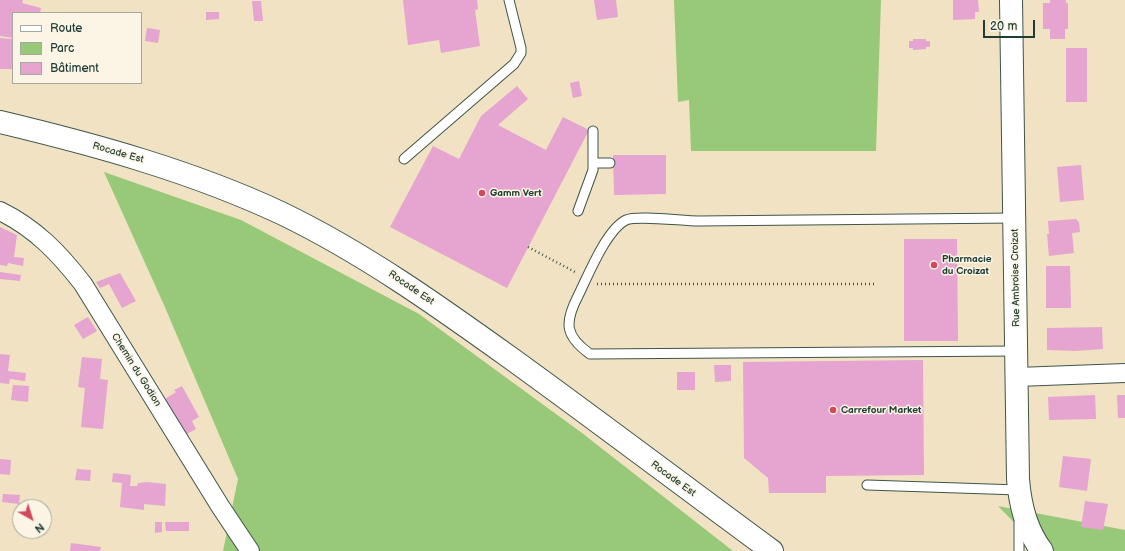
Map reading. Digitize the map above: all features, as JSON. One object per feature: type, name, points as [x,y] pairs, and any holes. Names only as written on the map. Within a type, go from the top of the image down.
[{"type":"main road","name":"Rue Ambroise Croizat","points":[[1011,0],[1019,489],[1022,509],[1028,527],[1042,551]]},
{"type":"main road","name":"Rocade Est","points":[[0,122],[96,146],[147,161],[226,189],[281,214],[382,269],[530,373],[769,549]]},
{"type":"street","name":"Chemin du Godion","points":[[0,211],[20,221],[40,236],[62,258],[82,284],[220,506],[250,551]]},
{"type":"street","points":[[1017,377],[1125,373]]},
{"type":"lane","points":[[404,158],[514,64],[518,58],[521,48],[509,0]]},
{"type":"lane","points":[[578,211],[592,178],[594,163],[593,131]]},
{"type":"lane","points":[[594,163],[610,163]]},
{"type":"lane","points":[[1015,218],[696,221],[630,219],[615,229],[570,311],[568,325],[574,341],[590,354],[1017,351]]},
{"type":"lane","points":[[868,485],[1019,489],[1019,551]]},
{"type":"path","points":[[528,247],[596,284],[874,284]]},
{"type":"green space","points":[[674,0],[881,0],[876,151],[691,151],[689,100],[678,102]]},
{"type":"green space","points":[[104,172],[241,220],[419,314],[582,433],[733,551],[223,551],[238,479],[164,305]]},
{"type":"green space","points":[[998,506],[1125,530],[1125,551],[1042,551]]},
{"type":"building","points":[[0,0],[23,0],[22,3],[41,8],[40,12],[12,12],[12,38],[0,36]]},
{"type":"building","points":[[403,0],[477,0],[478,9],[475,10],[480,46],[441,53],[439,40],[408,45]]},
{"type":"building","points":[[594,0],[616,0],[618,17],[597,20]]},
{"type":"building","points":[[953,0],[978,0],[979,12],[975,12],[975,19],[953,20]]},
{"type":"building","points":[[1050,0],[1066,0],[1066,3],[1068,3],[1068,29],[1065,29],[1065,39],[1050,39],[1050,29],[1043,29],[1043,3],[1050,3]]},
{"type":"building","points":[[252,1],[261,1],[263,21],[254,21]]},
{"type":"building","points":[[206,12],[219,12],[219,19],[206,20]]},
{"type":"building","points":[[147,28],[160,30],[158,43],[145,41]]},
{"type":"building","points":[[0,38],[12,39],[12,69],[0,69]]},
{"type":"building","points":[[913,39],[926,39],[926,41],[930,41],[930,47],[926,47],[926,49],[913,50],[913,48],[909,48],[909,41],[913,41]]},
{"type":"building","points":[[1066,48],[1087,48],[1087,102],[1066,102]]},
{"type":"building","points":[[579,81],[582,96],[573,98],[570,83]]},
{"type":"building","name":"Gamm Vert","points":[[517,86],[528,99],[498,125],[546,150],[563,117],[589,130],[507,288],[390,227],[433,146],[459,159],[481,116]]},
{"type":"building","points":[[613,155],[666,155],[666,194],[614,195]]},
{"type":"building","points":[[1081,165],[1084,200],[1060,202],[1057,167]]},
{"type":"building","points":[[1076,219],[1079,222],[1080,232],[1072,233],[1074,253],[1049,256],[1047,234],[1049,234],[1048,221]]},
{"type":"building","points":[[0,227],[17,235],[14,257],[24,258],[23,266],[8,263],[7,266],[0,265]]},
{"type":"building","points":[[904,239],[957,239],[958,341],[904,341]]},
{"type":"building","points":[[1046,266],[1070,266],[1071,308],[1046,308]]},
{"type":"building","points":[[0,272],[21,275],[20,281],[0,279]]},
{"type":"building","points":[[120,273],[136,301],[122,308],[109,284],[100,288],[96,282]]},
{"type":"building","points":[[88,317],[97,331],[83,339],[74,325]]},
{"type":"building","points":[[1102,327],[1103,349],[1075,351],[1047,350],[1047,328]]},
{"type":"building","points":[[0,354],[10,355],[8,371],[26,373],[25,381],[10,379],[9,384],[0,383]]},
{"type":"building","points":[[82,357],[102,359],[100,379],[108,380],[103,429],[81,427],[85,388],[78,387]]},
{"type":"building","name":"Carrefour Market","points":[[923,360],[924,475],[826,476],[826,493],[769,493],[768,478],[744,458],[743,362]]},
{"type":"building","points":[[714,365],[731,365],[731,381],[715,382]]},
{"type":"building","points":[[677,372],[695,372],[695,390],[677,390]]},
{"type":"building","points":[[13,385],[29,386],[28,402],[11,400]]},
{"type":"building","points":[[182,386],[199,417],[192,421],[196,429],[187,434],[165,399],[176,392],[174,390]]},
{"type":"building","points":[[1095,395],[1096,419],[1049,420],[1048,397]]},
{"type":"building","points":[[1117,395],[1125,395],[1125,418],[1118,418]]},
{"type":"building","points":[[1063,456],[1091,459],[1087,491],[1059,487]]},
{"type":"building","points":[[0,459],[11,460],[10,475],[0,474]]},
{"type":"building","points":[[77,469],[91,470],[90,481],[75,480]]},
{"type":"building","points":[[113,473],[131,475],[130,486],[137,486],[138,483],[147,482],[166,484],[165,506],[144,504],[144,510],[120,507],[122,483],[112,482]]},
{"type":"building","points":[[3,494],[20,495],[20,499],[12,499],[12,503],[2,502]]},
{"type":"building","points":[[1085,501],[1108,504],[1103,530],[1081,527]]},
{"type":"building","points":[[155,522],[162,522],[162,532],[155,533]]},
{"type":"building","points":[[165,522],[189,522],[189,531],[166,531]]},
{"type":"building","points":[[71,543],[101,547],[100,551],[70,551]]},
{"type":"place","name":"Gamm Vert","points":[[482,193]]},
{"type":"place","name":"Pharmacie du Croizat","points":[[934,265]]},
{"type":"place","name":"Carrefour Market","points":[[833,410]]}]
